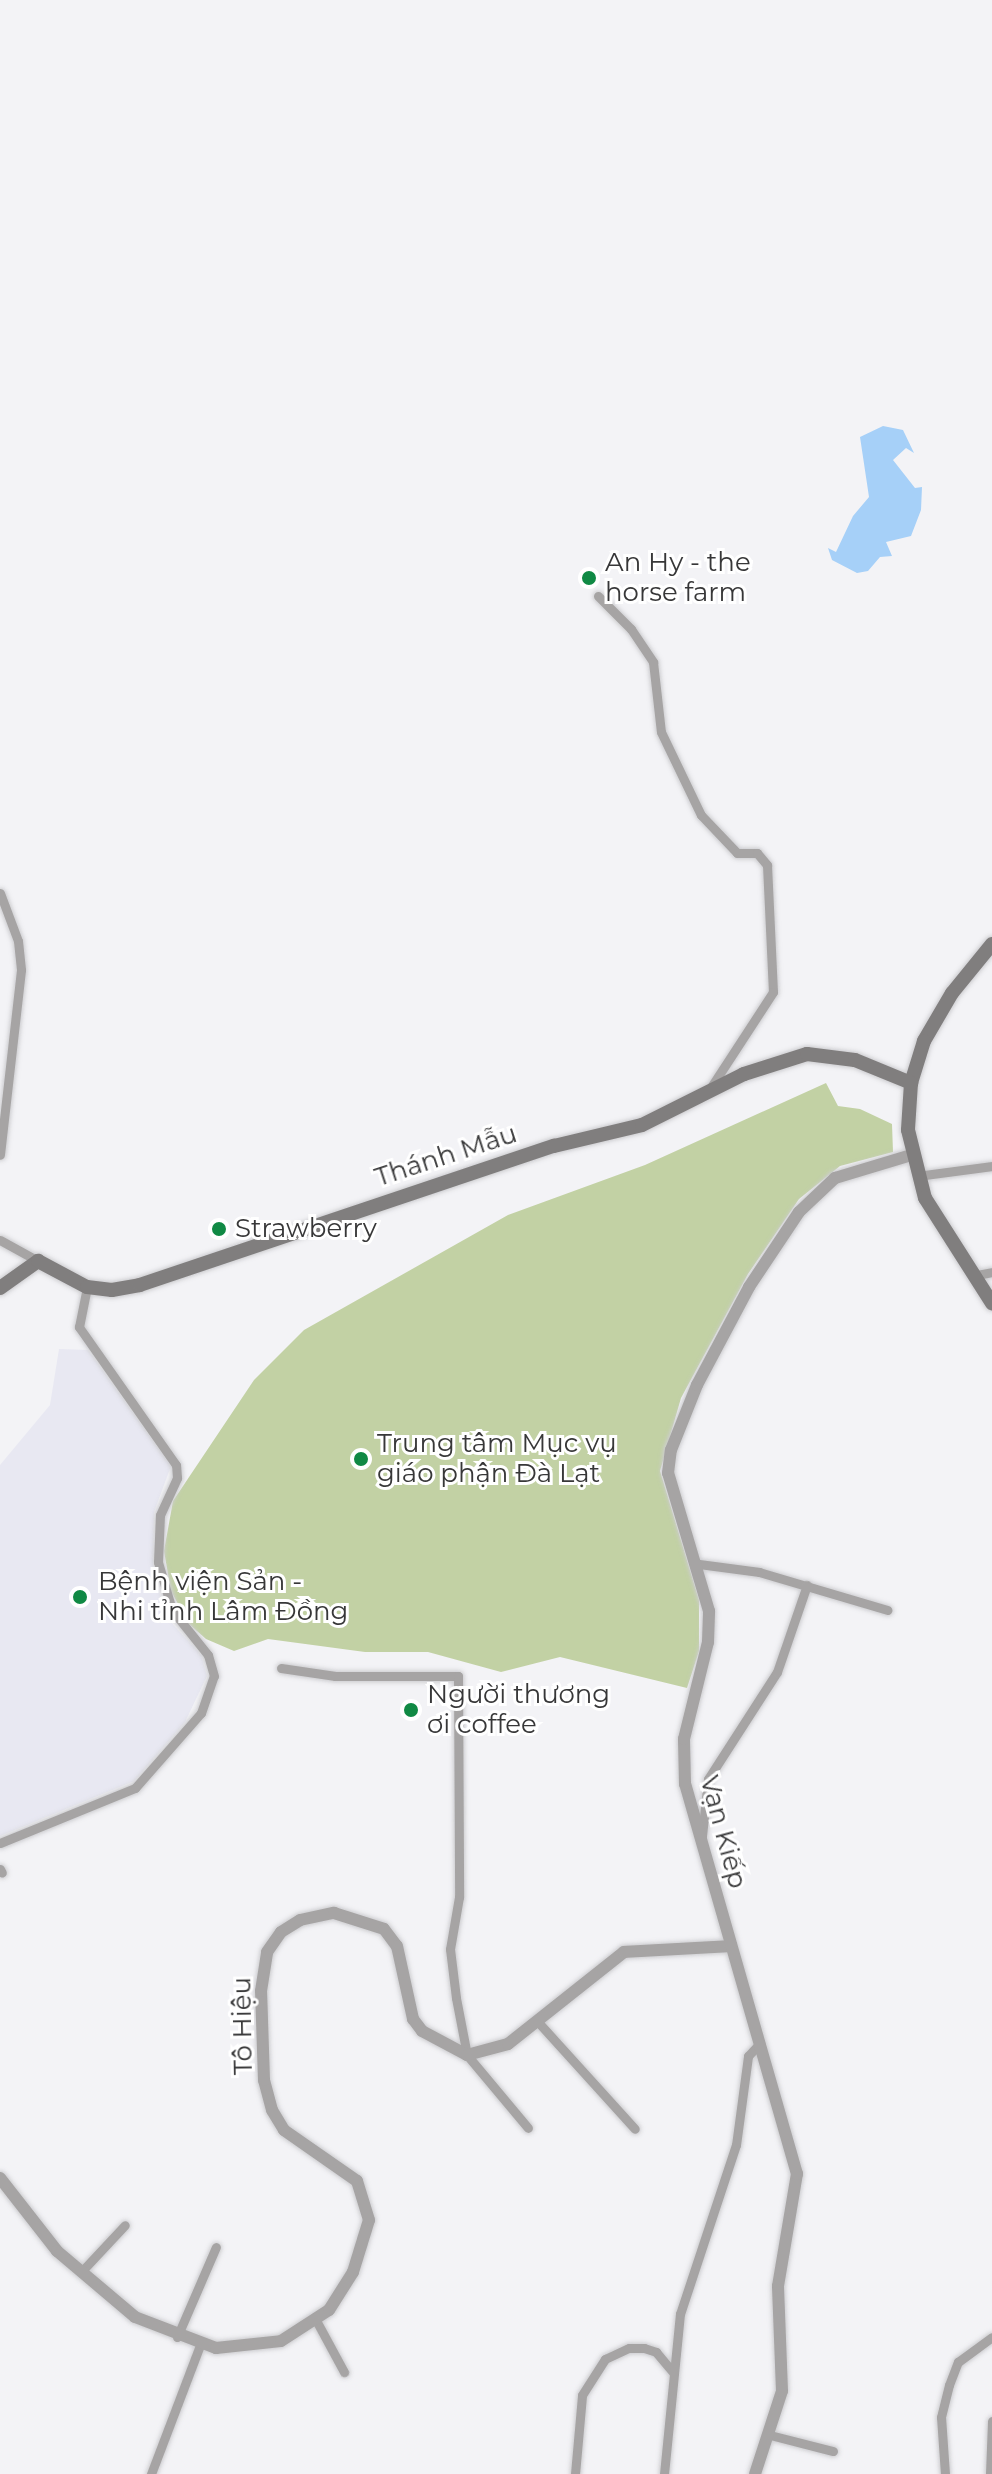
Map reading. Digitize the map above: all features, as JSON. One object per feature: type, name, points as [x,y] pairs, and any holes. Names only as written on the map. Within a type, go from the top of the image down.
[{"type":"main road","points":[[988,949],[952,993],[924,1041],[911,1083],[911,1155],[917,1176],[946,1236],[985,1273],[992,1303]]},
{"type":"main road","name":"Thánh Mẫu","points":[[38,1261],[87,1287],[112,1290],[181,1272],[509,1161],[642,1125],[709,1090],[807,1054],[855,1060],[911,1083]]},
{"type":"main road","points":[[0,1288],[38,1261]]},
{"type":"street","points":[[598,596],[631,629],[653,662],[661,732],[701,815],[737,853],[757,853],[767,865],[773,992],[709,1090]]},
{"type":"street","points":[[0,893],[18,941],[21,970],[0,1155]]},
{"type":"street","name":"Vạn Kiếp","points":[[755,2474],[782,2391],[778,2286],[797,2174],[701,1840],[682,1755],[710,1625],[699,1564],[668,1473],[677,1435],[717,1346],[779,1240],[819,1190],[844,1174],[911,1155]]},
{"type":"street","points":[[917,1176],[992,1166]]},
{"type":"street","points":[[0,1240],[38,1261]]},
{"type":"street","points":[[0,1843],[135,1788],[201,1713],[214,1676],[208,1655],[172,1610],[158,1562],[160,1515],[177,1478],[176,1465],[79,1327],[87,1287]]},
{"type":"street","points":[[699,1564],[807,1585],[887,1610]]},
{"type":"street","points":[[701,1840],[708,1779],[777,1672],[807,1585]]},
{"type":"street","points":[[281,1668],[335,1676],[458,1676],[459,1897],[450,1949],[467,2055],[528,2128]]},
{"type":"street","name":"Tô Hiệu","points":[[317,2322],[353,2272],[368,2236],[369,2212],[357,2181],[284,2130],[272,2110],[264,2080],[261,1991],[269,1946],[287,1926],[309,1917],[349,1914],[377,1925],[397,1946],[413,2019],[422,2031],[467,2055]]},
{"type":"street","points":[[467,2055],[508,2044],[538,2022],[592,1972],[624,1952],[731,1946]]},
{"type":"street","points":[[538,2022],[635,2129]]},
{"type":"street","points":[[664,2474],[680,2314],[736,2145],[748,2056],[760,2043]]},
{"type":"street","points":[[0,2178],[39,2231],[81,2272],[135,2317],[200,2345],[261,2346],[317,2322],[344,2372]]},
{"type":"street","points":[[81,2272],[125,2225]]},
{"type":"street","points":[[177,2337],[216,2247]]},
{"type":"street","points":[[945,2474],[941,2417],[949,2385],[958,2362],[992,2337]]},
{"type":"street","points":[[151,2474],[200,2345]]},
{"type":"street","points":[[575,2474],[582,2395],[605,2359],[629,2348],[644,2348],[665,2359],[674,2375]]},
{"type":"street","points":[[990,2474],[992,2421]]},
{"type":"street","points":[[770,2435],[833,2451]]},
{"type":"shaded area","name":"Bệnh viện Sản - Nhi tỉnh Lâm Đồng","points":[[59,1349],[88,1350],[171,1466],[154,1512],[153,1571],[167,1618],[201,1655],[207,1676],[185,1722],[134,1781],[0,1836],[0,1465],[50,1405]]},
{"type":"green space","points":[[826,1083],[838,1106],[860,1109],[892,1124],[893,1152],[840,1166],[799,1199],[748,1274],[681,1398],[660,1471],[699,1600],[699,1651],[687,1688],[560,1657],[501,1672],[428,1652],[365,1652],[268,1639],[234,1651],[206,1639],[189,1624],[171,1591],[164,1551],[173,1501],[254,1380],[304,1330],[508,1215],[645,1165]]},
{"type":"water","points":[[883,426],[903,430],[914,453],[906,448],[893,460],[915,488],[922,487],[921,510],[911,536],[886,542],[892,556],[880,557],[868,571],[857,573],[832,560],[828,548],[836,552],[853,516],[869,497],[860,437]]},
{"type":"place","name":"An Hy - the horse farm","points":[[589,578]]},
{"type":"place","name":"Strawberry","points":[[219,1229]]},
{"type":"place","name":"Trung tâm Mục vụ giáo phận Đà Lạt","points":[[361,1459]]},
{"type":"place","name":"Bệnh viện Sản - Nhi tỉnh Lâm Đồng","points":[[80,1597]]},
{"type":"place","name":"Người thương ơi coffee","points":[[411,1710]]}]
